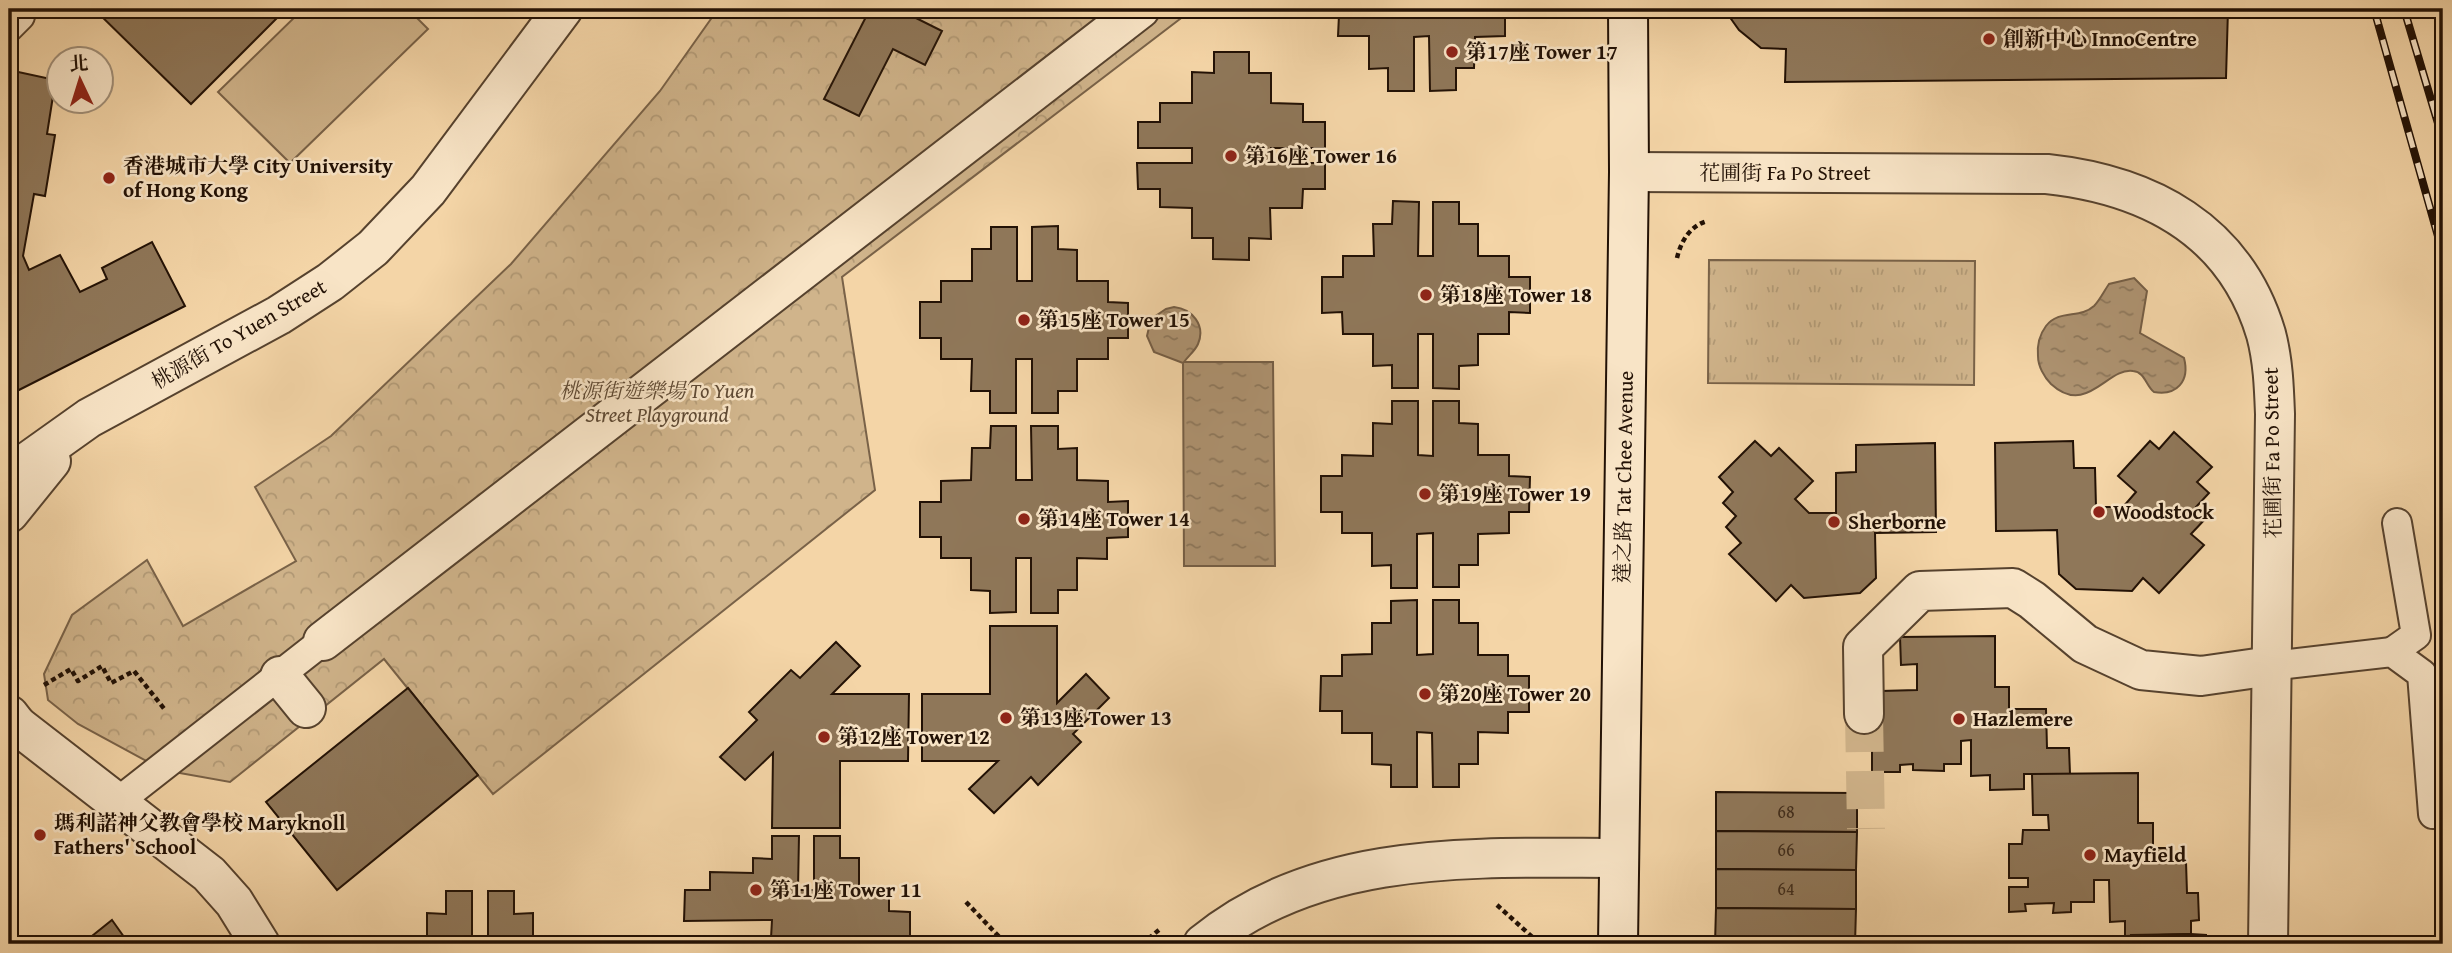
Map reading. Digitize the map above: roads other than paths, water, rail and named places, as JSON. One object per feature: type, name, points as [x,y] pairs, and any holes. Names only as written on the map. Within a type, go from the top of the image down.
[{"type":"street","name":"桃源街 To Yuen Street","points":[[9,475],[89,418],[279,315],[330,282],[373,248],[428,190],[563,9]]},
{"type":"street","points":[[323,641],[1140,9]]},
{"type":"street","name":"達之路 Tat Chee Avenue","points":[[1618,944],[1629,172],[1628,9]]},
{"type":"street","name":"花圃街 Fa Po Street","points":[[1629,172],[2048,174],[2105,183],[2137,192],[2164,205],[2218,248],[2239,276],[2256,306],[2271,359],[2275,414],[2268,944]]},
{"type":"street","name":"桃源街 To Yuen Street","points":[[9,441],[89,418]]},
{"type":"street","points":[[9,513],[89,418]]},
{"type":"street","points":[[1864,714],[1863,647],[1920,591],[2013,588],[2032,600],[2085,644],[2141,670],[2201,676],[2272,666]]},
{"type":"street","points":[[279,676],[306,708]]},
{"type":"street","points":[[11,719],[115,804],[209,874],[234,902],[260,944]]},
{"type":"street","points":[[1203,944],[1275,900],[1341,876],[1410,862],[1486,858],[1619,858]]},
{"type":"lane","points":[[2272,666],[2392,652],[2416,635],[2397,523]]},
{"type":"lane","points":[[115,804],[323,641]]},
{"type":"lane","points":[[2392,652],[2422,674],[2433,814]]},
{"type":"water","points":[[2134,278],[2147,291],[2140,333],[2184,358],[2185,374],[2180,385],[2169,392],[2154,392],[2140,374],[2133,371],[2123,372],[2086,393],[2075,395],[2064,393],[2051,384],[2038,360],[2039,340],[2046,326],[2057,318],[2088,310],[2096,304],[2109,284]]},
{"type":"water","points":[[1174,307],[1192,315],[1199,324],[1200,337],[1197,347],[1184,362],[1273,362],[1275,566],[1184,566],[1183,363],[1154,352],[1147,336],[1151,319]]},
{"type":"tunnel","points":[[1864,714],[1866,829]]},
{"type":"railway","points":[[2374,9],[2443,254]]},
{"type":"railway","points":[[2404,9],[2443,140]]},
{"type":"place","name":"創新中心 InnoCentre","points":[[1989,39]]},
{"type":"place","name":"第17座 Tower 17","points":[[1452,52]]},
{"type":"place","name":"第16座 Tower 16","points":[[1231,156]]},
{"type":"place","name":"香港城市大學 City University of Hong Kong","points":[[109,178]]},
{"type":"place","name":"第18座 Tower 18","points":[[1426,295]]},
{"type":"place","name":"第15座 Tower 15","points":[[1024,320]]},
{"type":"place","name":"第19座 Tower 19","points":[[1425,494]]},
{"type":"place","name":"Woodstock","points":[[2099,512]]},
{"type":"place","name":"第14座 Tower 14","points":[[1024,519]]},
{"type":"place","name":"Sherborne","points":[[1834,522]]},
{"type":"place","name":"第20座 Tower 20","points":[[1425,694]]},
{"type":"place","name":"第13座 Tower 13","points":[[1006,718]]},
{"type":"place","name":"Hazlemere","points":[[1959,719]]},
{"type":"place","name":"第12座 Tower 12","points":[[824,737]]},
{"type":"place","name":"瑪利諾神父教會學校 Maryknoll Fathers' School","points":[[40,835]]},
{"type":"place","name":"Mayfield","points":[[2090,855]]},
{"type":"place","name":"第11座 Tower 11","points":[[756,890]]},
{"type":"park label","name":"桃源街遊樂場 To Yuen Street Playground","points":[[657,403]]}]
